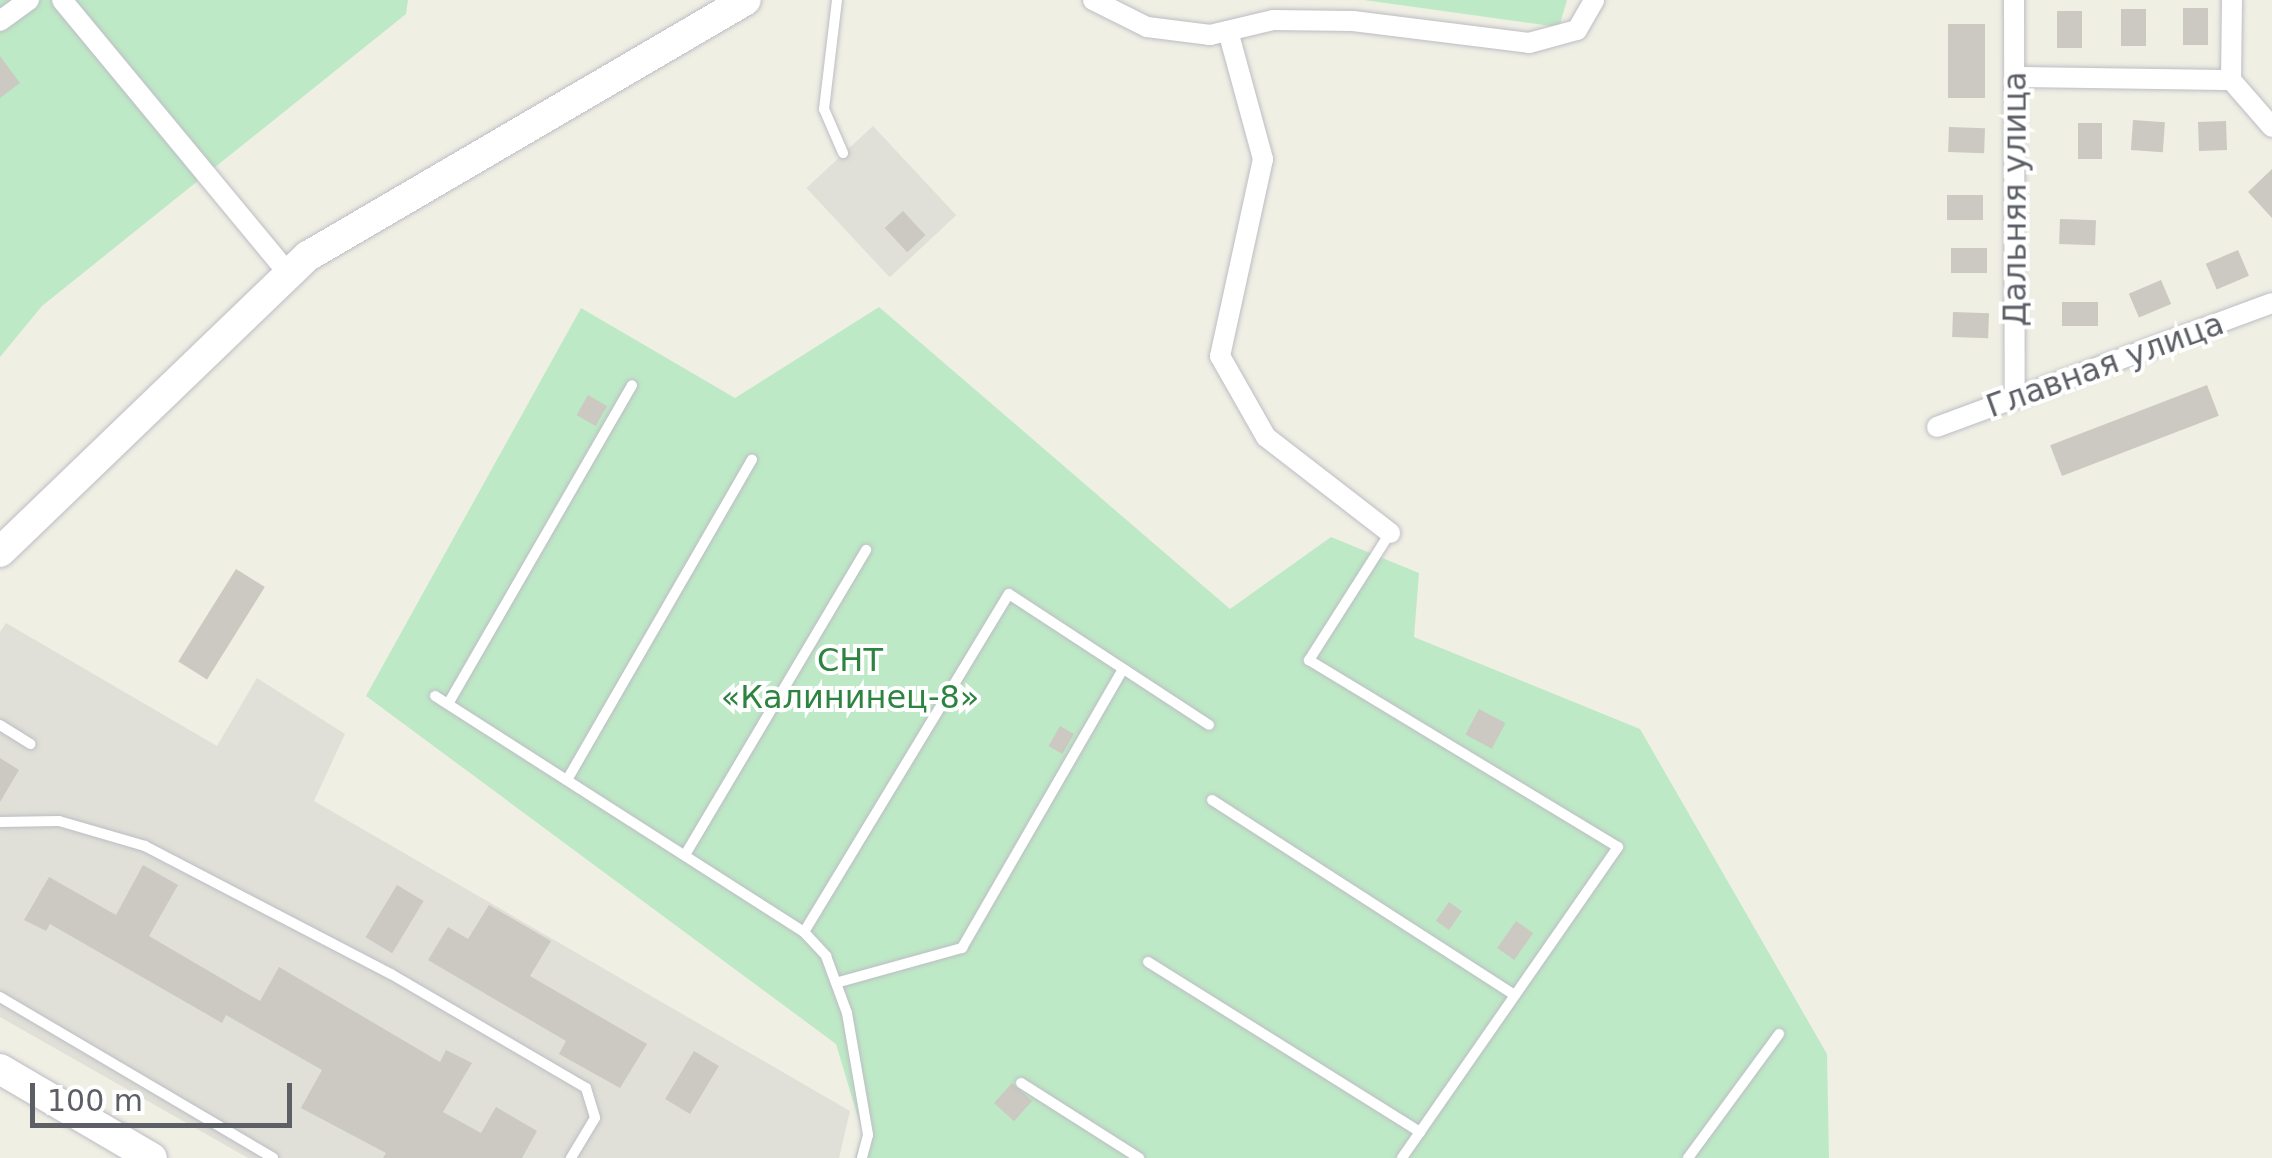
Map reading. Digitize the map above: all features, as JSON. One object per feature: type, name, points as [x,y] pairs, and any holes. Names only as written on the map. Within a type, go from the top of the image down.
[{"type":"main road","points":[[0,552],[288,272],[349,228],[746,0]]},
{"type":"main road","points":[[0,1069],[152,1158]]},
{"type":"street","points":[[0,20],[29,0]]},
{"type":"street","points":[[62,0],[288,272]]},
{"type":"street","points":[[1093,0],[1147,27],[1210,35],[1273,20],[1354,22],[1529,42],[1576,30],[1594,0]]},
{"type":"street","name":"Дальняя улица","points":[[2014,0],[2015,398]]},
{"type":"street","points":[[2232,0],[2231,80],[2272,127]]},
{"type":"street","points":[[1228,31],[1263,159],[1220,356],[1266,437],[1390,533]]},
{"type":"street","points":[[2016,77],[2231,80]]},
{"type":"street","name":"Главная улица","points":[[1938,427],[2272,303]]},
{"type":"lane","points":[[837,0],[824,109],[827,128],[843,153]]},
{"type":"lane","points":[[448,704],[632,385]]},
{"type":"lane","points":[[567,780],[752,459]]},
{"type":"lane","points":[[1390,533],[1309,660],[1618,847],[1402,1158]]},
{"type":"lane","points":[[685,855],[866,550]]},
{"type":"lane","points":[[804,932],[1009,594],[1209,725]]},
{"type":"lane","points":[[839,982],[962,948],[1123,669]]},
{"type":"lane","points":[[435,696],[804,932],[839,982],[868,1135],[862,1158]]},
{"type":"lane","points":[[0,725],[30,744]]},
{"type":"lane","points":[[1212,800],[1515,996]]},
{"type":"lane","points":[[0,822],[59,821],[145,846],[391,974],[586,1088],[596,1105],[595,1118],[571,1158]]},
{"type":"lane","points":[[1148,962],[1420,1132]]},
{"type":"lane","points":[[0,996],[273,1158]]},
{"type":"lane","points":[[1688,1158],[1779,1034]]},
{"type":"lane","points":[[1021,1082],[1139,1158]]},
{"type":"shaded area","points":[[873,126],[956,215],[890,277],[806,188]]},
{"type":"shaded area","points":[[6,623],[217,746],[257,678],[345,734],[314,801],[850,1111],[839,1158],[248,1158],[0,1017],[0,632]]},
{"type":"green space","points":[[0,0],[408,0],[406,14],[42,306],[0,357]]},
{"type":"green space","points":[[1364,0],[1567,0],[1559,27]]},
{"type":"green space","name":"СНТ «Калининец-8»","points":[[879,307],[1230,609],[1331,537],[1419,573],[1414,637],[1640,729],[1827,1054],[1829,1158],[855,1158],[863,1134],[836,1044],[366,696],[581,308],[735,398]]},
{"type":"building","points":[[2183,8],[2208,8],[2208,45],[2183,45]]},
{"type":"building","points":[[2121,9],[2146,9],[2146,46],[2121,46]]},
{"type":"building","points":[[2057,11],[2082,11],[2082,48],[2057,48]]},
{"type":"building","points":[[1948,24],[1985,24],[1985,98],[1948,98]]},
{"type":"building","points":[[0,56],[20,83],[0,98]]},
{"type":"building","points":[[2133,120],[2165,122],[2163,152],[2131,150]]},
{"type":"building","points":[[2226,121],[2227,150],[2199,151],[2198,122]]},
{"type":"building","points":[[2078,123],[2102,123],[2102,159],[2078,159]]},
{"type":"building","points":[[1949,127],[1985,128],[1984,153],[1948,152]]},
{"type":"building","points":[[2272,169],[2272,218],[2248,192]]},
{"type":"building","points":[[1947,195],[1983,195],[1983,220],[1947,220]]},
{"type":"building","points":[[903,211],[926,235],[907,252],[885,228]]},
{"type":"building","points":[[2060,219],[2096,220],[2095,245],[2059,244]]},
{"type":"building","points":[[1951,248],[1987,248],[1987,273],[1951,273]]},
{"type":"building","points":[[2238,250],[2249,276],[2217,289],[2206,264]]},
{"type":"building","points":[[2161,280],[2171,304],[2139,318],[2129,294]]},
{"type":"building","points":[[2062,302],[2098,302],[2098,326],[2062,326]]},
{"type":"building","points":[[1953,312],[1989,313],[1988,338],[1952,337]]},
{"type":"building","points":[[2207,385],[2219,416],[2062,476],[2050,445]]},
{"type":"building","points":[[588,395],[607,406],[596,426],[576,415]]},
{"type":"building","points":[[236,569],[265,587],[207,679],[178,661]]},
{"type":"building","points":[[1479,709],[1505,723],[1492,749],[1465,735]]},
{"type":"building","points":[[1060,726],[1074,734],[1062,754],[1048,746]]},
{"type":"building","points":[[0,758],[19,770],[0,802]]},
{"type":"building","points":[[143,865],[178,885],[149,936],[260,1001],[279,967],[440,1062],[446,1050],[472,1063],[443,1112],[481,1133],[496,1107],[537,1131],[522,1158],[383,1158],[386,1153],[301,1108],[322,1070],[226,1015],[222,1023],[50,924],[46,931],[24,920],[49,877],[116,915]]},
{"type":"building","points":[[397,885],[424,901],[392,953],[366,937]]},
{"type":"building","points":[[1449,902],[1462,911],[1449,930],[1436,921]]},
{"type":"building","points":[[489,905],[551,941],[530,976],[647,1044],[620,1088],[559,1054],[566,1041],[428,960],[448,927],[468,939]]},
{"type":"building","points":[[1516,921],[1533,933],[1514,960],[1497,948]]},
{"type":"building","points":[[694,1051],[719,1066],[690,1114],[665,1099]]},
{"type":"building","points":[[1012,1083],[1032,1101],[1014,1121],[994,1103]]}]
